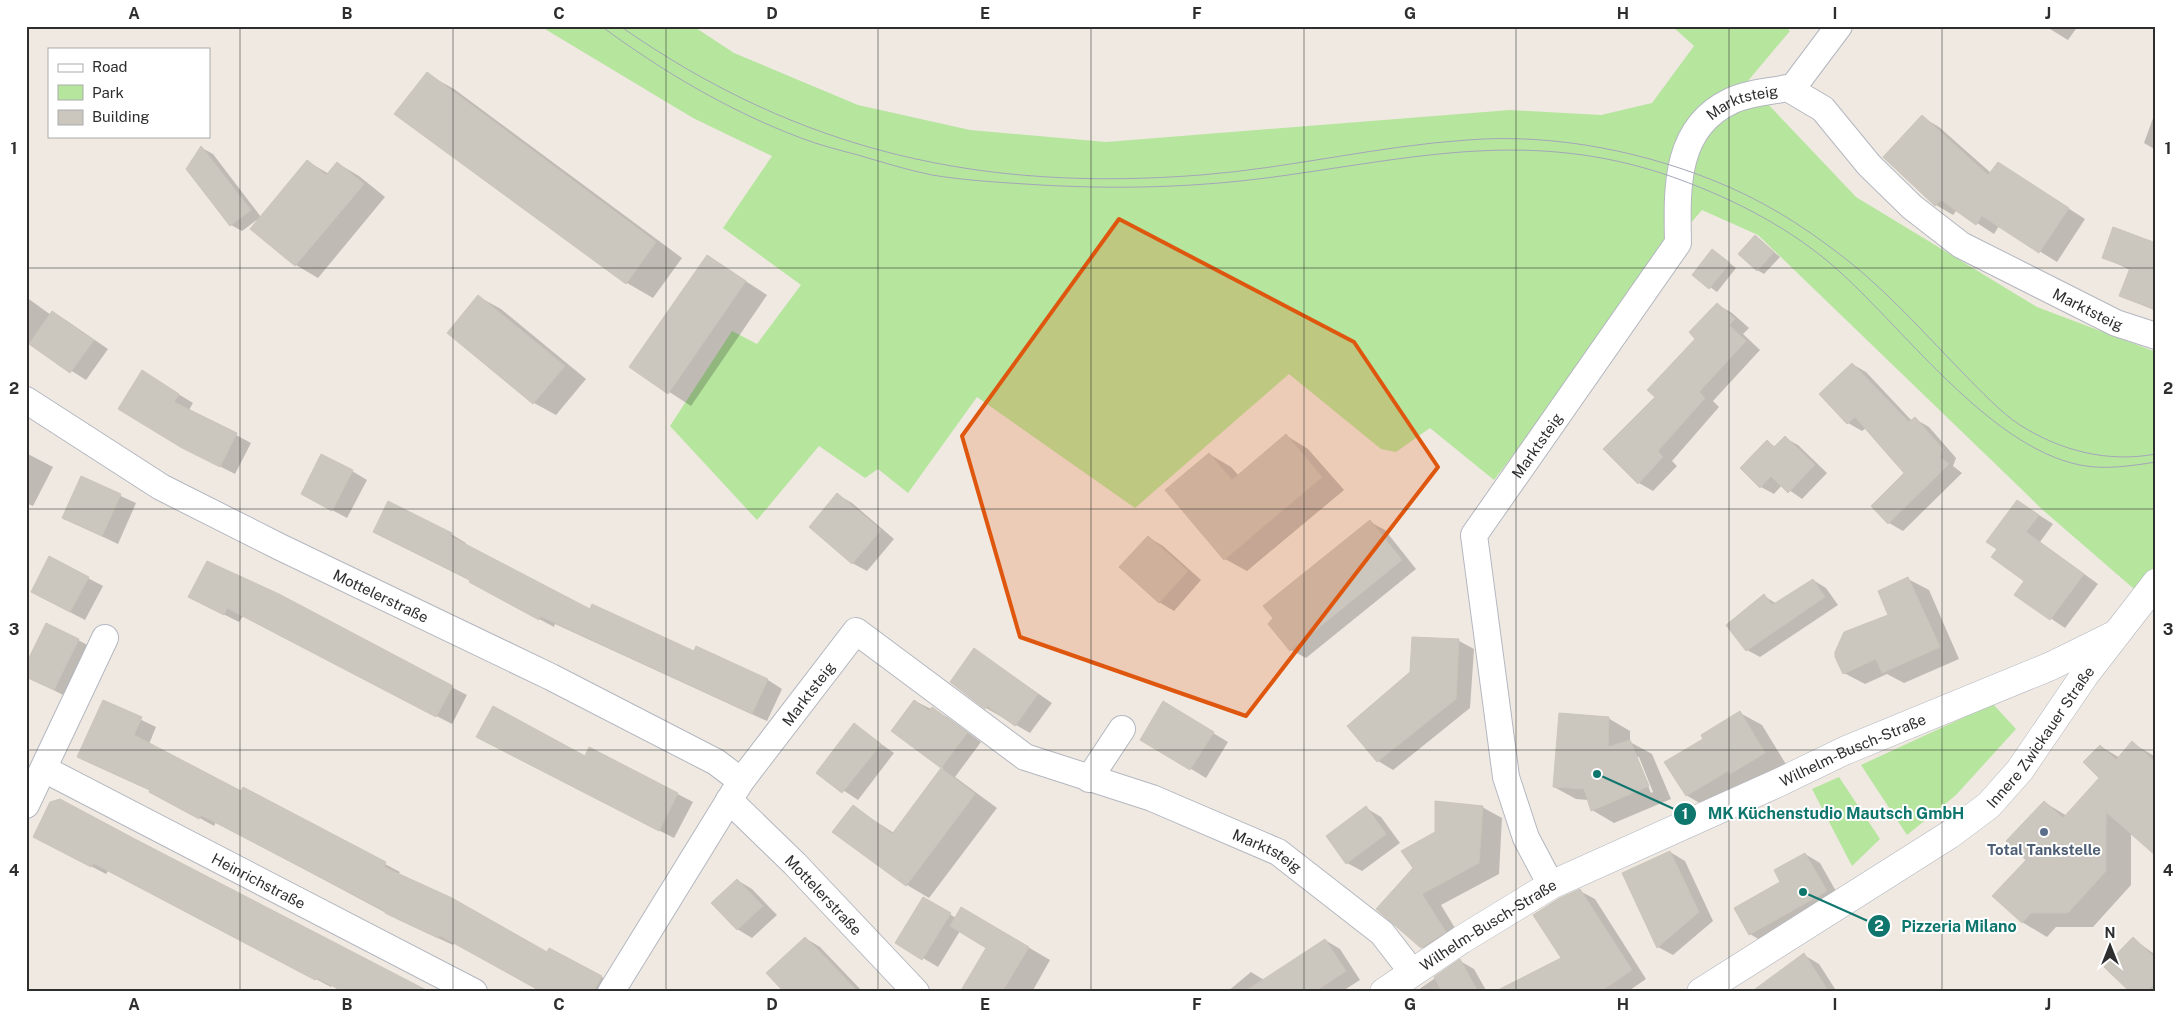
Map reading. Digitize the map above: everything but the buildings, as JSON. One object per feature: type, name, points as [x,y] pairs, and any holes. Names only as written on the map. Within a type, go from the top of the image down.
[{"type":"main road","name":"Innere Zwickauer Straße","points":[[1701,992],[1949,835],[1990,805],[2020,770],[2084,676],[2156,583]]},
{"type":"main road","name":"Wilhelm-Busch-Straße","points":[[1384,992],[1461,940],[1552,885],[1844,751],[2051,666],[2116,634]]},
{"type":"main road","points":[[2051,666],[2070,669],[2084,676]]},
{"type":"street","name":"Marktsteig","points":[[1791,90],[1839,26]]},
{"type":"street","name":"Marktsteig","points":[[1552,885],[1526,838],[1506,777],[1474,535],[1678,243],[1676,198],[1681,169],[1690,139],[1709,115],[1732,100],[1787,88],[1823,109],[1875,171],[1912,207],[1961,245],[2116,323],[2156,336]]},
{"type":"street","name":"Mottelerstraße","points":[[26,400],[161,486],[280,547],[551,677],[716,762],[735,791],[795,864],[916,992]]},
{"type":"street","name":"Marktsteig","points":[[611,992],[735,791],[856,631],[1025,757],[1152,798],[1278,852],[1382,933],[1413,973]]},
{"type":"street","points":[[26,805],[105,638]]},
{"type":"street","points":[[1089,778],[1122,729]]},
{"type":"street","name":"Heinrichstraße","points":[[44,769],[474,992]]},
{"type":"highlighted area","points":[[1119,219],[1354,342],[1438,467],[1246,716],[1020,637],[962,436]]},
{"type":"green space","points":[[540,26],[693,26],[734,53],[858,105],[970,130],[1106,142],[1510,110],[1601,115],[1652,103],[1694,46],[1672,26],[1785,26],[1790,31],[1747,82],[1856,197],[2037,307],[2156,352],[2156,608],[2044,511],[1758,235],[1702,210],[1670,247],[1494,480],[1430,428],[1396,452],[1381,449],[1289,374],[1135,508],[977,397],[908,493],[878,469],[865,478],[819,446],[757,520],[670,426],[732,331],[757,344],[801,285],[723,228],[772,156],[693,118]]},
{"type":"green space","points":[[1993,704],[2016,729],[1956,795],[1907,835],[1861,765]]},
{"type":"green space","points":[[1839,777],[1880,839],[1852,866],[1812,789]]},
{"type":"tram line","points":[[601,26],[648,59],[697,89],[774,127],[808,141],[913,171],[943,177],[1058,186],[1156,187],[1222,183],[1431,155],[1478,151],[1524,150],[1570,153],[1618,161],[1667,175],[1732,201],[1794,236],[1831,264],[1947,380],[1979,409],[2012,434],[2046,453],[2080,465],[2108,467],[2156,462]]},
{"type":"tram line","points":[[620,26],[688,70],[756,105],[826,133],[897,154],[969,169],[1044,177],[1121,179],[1201,175],[1234,172],[1400,147],[1467,140],[1500,139],[1534,139],[1601,148],[1667,164],[1746,195],[1796,223],[1827,245],[1885,293],[1991,401],[2020,425],[2052,442],[2085,453],[2120,457],[2156,454]]},
{"type":"place","name":"MK Küchenstudio Mautsch GmbH","points":[[1597,774]]},
{"type":"place","name":"Total Tankstelle","points":[[2044,832]]},
{"type":"place","name":"Pizzeria Milano","points":[[1803,892]]}]
